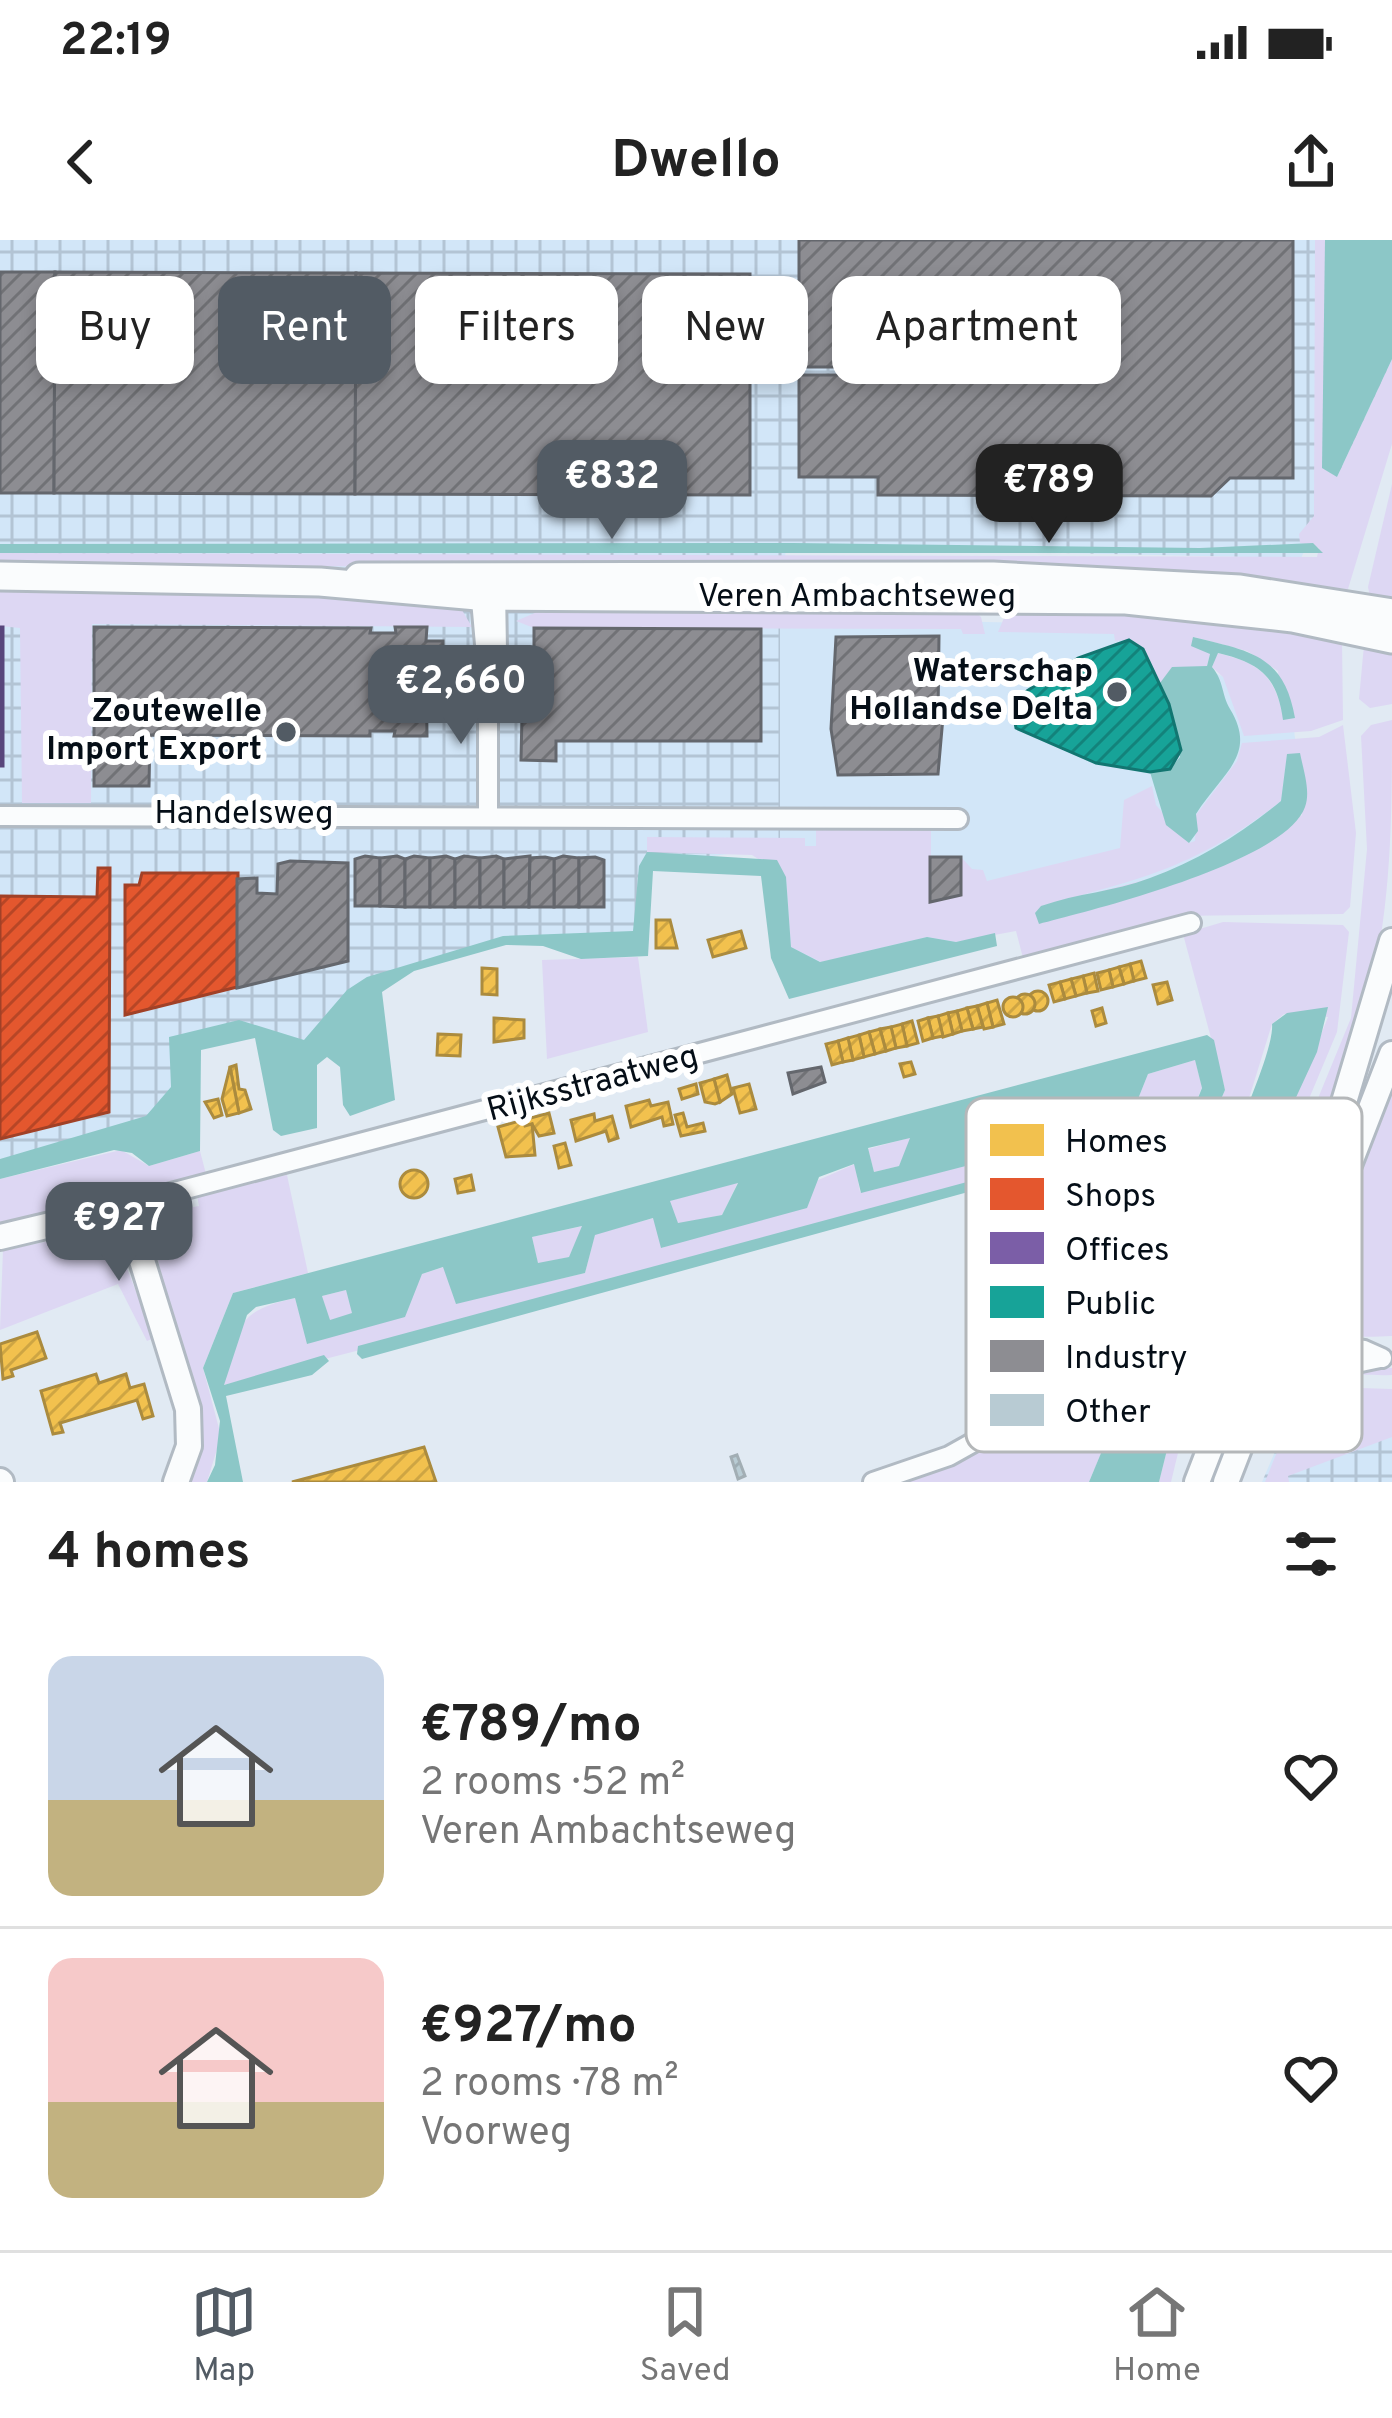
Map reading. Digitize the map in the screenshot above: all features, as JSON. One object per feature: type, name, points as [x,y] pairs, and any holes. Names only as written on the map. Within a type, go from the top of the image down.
[{"type":"main road","name":"Veren Ambachtseweg","points":[[0,576],[320,582],[392,573],[488,588],[1126,600],[1293,618],[1392,639]]},
{"type":"main road","name":"Veren Ambachtseweg","points":[[488,588],[1101,580],[1240,589],[1392,613]]},
{"type":"street","points":[[488,588],[488,816]]},
{"type":"street","name":"Handelsweg","points":[[0,816],[958,819]]},
{"type":"street","name":"Rijksstraatweg","points":[[0,1237],[109,1211],[126,1219],[166,1194],[1192,923]]},
{"type":"street","points":[[1344,1098],[1363,1048],[1392,941]]},
{"type":"street","points":[[1362,1133],[1392,1054]]},
{"type":"street","points":[[126,1219],[188,1409],[189,1446],[176,1482]]},
{"type":"street","points":[[873,1482],[966,1446]]},
{"type":"street","points":[[1197,1482],[1209,1452]]},
{"type":"street","points":[[1226,1482],[1238,1452]]},
{"type":"shaded area","points":[[0,240],[1392,240],[1392,370],[1301,558],[786,547],[780,617],[780,846],[647,866],[640,938],[528,938],[389,976],[316,1047],[239,1030],[184,1047],[175,1121],[0,1166]]},
{"type":"shaded area","points":[[1315,240],[1325,240],[1337,477],[1392,359],[1392,444],[1348,589],[1046,571],[0,564],[0,553],[1317,557],[1319,548],[1300,543],[1299,534],[1314,516]]},
{"type":"shaded area","points":[[1325,240],[1392,240],[1392,359],[1337,477],[1322,468]]},
{"type":"shaded area","points":[[1392,484],[1392,603],[1370,597],[1368,587]]},
{"type":"shaded area","points":[[793,543],[1200,548],[1313,543],[1323,553],[0,553],[0,544]]},
{"type":"shaded area","points":[[0,588],[288,592],[459,605],[472,627],[92,624],[91,803],[22,803],[20,628],[0,626]]},
{"type":"shaded area","points":[[1113,609],[1342,641],[1343,720],[1311,731],[1244,736],[1223,677],[1212,667],[1217,653],[1264,674],[1276,692],[1284,720],[1278,671],[1247,651],[1194,637],[1210,654],[1207,666],[1181,669],[1160,683],[1139,647],[1115,641],[1114,634],[998,632],[1007,611]]},
{"type":"shaded area","points":[[972,610],[981,617],[985,634],[963,634],[961,629],[534,628],[516,621],[537,612]]},
{"type":"shaded area","points":[[780,617],[1108,625],[1291,707],[1303,800],[1167,885],[793,992],[780,846]]},
{"type":"shaded area","points":[[1193,637],[1247,652],[1273,668],[1290,697],[1295,718],[1283,720],[1276,692],[1264,674],[1218,653],[1212,667],[1240,739],[1226,775],[1196,814],[1198,831],[1189,843],[1166,825],[1150,772],[1170,769],[1180,757],[1160,683],[1172,667],[1207,666],[1210,654],[1191,646]]},
{"type":"shaded area","points":[[1364,645],[1392,653],[1392,704],[1370,708],[1359,699]]},
{"type":"shaded area","points":[[1392,720],[1389,859],[1379,946],[1358,1034],[1336,1096],[1318,1098],[1351,1018],[1367,849],[1361,736],[1371,725]]},
{"type":"shaded area","points":[[1343,725],[1356,833],[1350,907],[1343,914],[1175,916],[1023,958],[1016,931],[956,942],[927,937],[821,962],[791,947],[786,877],[752,855],[647,852],[647,837],[805,838],[805,846],[816,846],[816,827],[931,828],[931,902],[961,895],[961,857],[972,869],[983,870],[987,881],[1120,848],[1124,800],[1152,786],[1156,805],[1189,843],[1195,841],[1196,815],[1237,761],[1242,743],[1319,737]],"holes":[[[1287,755],[1302,815],[1245,855],[1041,906],[1139,878],[1222,842],[1281,801]]]},
{"type":"shaded area","points":[[1300,753],[1307,787],[1305,807],[1290,827],[1263,847],[1185,881],[1039,924],[1035,913],[1041,906],[1150,878],[1235,835],[1281,801],[1287,754]]},
{"type":"shaded area","points":[[647,852],[777,860],[786,877],[791,947],[820,962],[927,937],[956,942],[995,933],[997,946],[789,999],[771,958],[761,876],[653,871],[648,956],[581,959],[543,946],[506,945],[414,971],[382,992],[395,1100],[350,1116],[343,1105],[340,1067],[327,1057],[317,1065],[317,1128],[281,1136],[273,1130],[255,1038],[201,1050],[200,1151],[149,1166],[132,1153],[114,1150],[0,1179],[0,1159],[146,1116],[171,1087],[169,1037],[239,1020],[304,1040],[347,990],[367,977],[503,936],[633,931],[639,866]]},
{"type":"shaded area","points":[[1223,922],[1343,925],[1349,932],[1337,1032],[1309,1098],[1296,1098],[1328,1017],[1284,1014],[1272,1024],[1249,1098],[1222,1098],[1225,1090],[1183,934]]},
{"type":"shaded area","points":[[638,957],[648,1032],[547,1059],[542,960]]},
{"type":"shaded area","points":[[1328,1007],[1317,1052],[1296,1098],[1251,1098],[1272,1024],[1287,1013]]},
{"type":"shaded area","points":[[1207,1035],[1214,1040],[1225,1090],[1222,1098],[1198,1098],[1202,1088],[1195,1060],[1148,1074],[1138,1098],[969,1098]]},
{"type":"shaded area","points":[[1195,1060],[1202,1087],[1198,1098],[1138,1098],[1148,1074]]},
{"type":"shaded area","points":[[1392,1080],[1392,1336],[1362,1337],[1362,1159]]},
{"type":"shaded area","points":[[966,1099],[966,1166],[861,1193],[854,1164],[819,1177],[807,1208],[661,1248],[653,1218],[595,1235],[585,1273],[456,1304],[443,1267],[422,1274],[405,1317],[307,1344],[295,1298],[256,1307],[247,1315],[224,1385],[324,1355],[329,1361],[312,1375],[226,1396],[243,1482],[207,1482],[215,1465],[220,1421],[203,1368],[233,1293]],"holes":[[[910,1138],[899,1166],[874,1172],[868,1148]],[[738,1183],[722,1215],[678,1223],[670,1201]],[[582,1226],[569,1257],[538,1263],[532,1237]],[[346,1290],[352,1313],[330,1320],[322,1296]]]},
{"type":"shaded area","points":[[912,1137],[899,1166],[874,1172],[868,1149]]},
{"type":"shaded area","points":[[121,1150],[149,1166],[200,1151],[207,1178],[165,1189],[126,1189],[11,1226],[0,1224],[0,1179]]},
{"type":"shaded area","points":[[855,1164],[860,1192],[966,1165],[966,1184],[356,1351],[224,1385],[222,1381],[243,1324],[275,1303],[295,1298],[308,1344],[422,1274],[444,1267],[456,1303],[585,1273],[595,1234],[654,1218],[662,1248]]},
{"type":"shaded area","points":[[287,1175],[308,1273],[233,1293],[203,1368],[221,1436],[207,1482],[184,1482],[165,1293],[149,1217],[156,1208],[184,1198],[188,1208],[199,1206],[197,1195]]},
{"type":"shaded area","points":[[738,1182],[722,1215],[678,1224],[669,1201]]},
{"type":"shaded area","points":[[966,1182],[966,1193],[362,1359],[358,1346]]},
{"type":"shaded area","points":[[583,1226],[569,1257],[538,1264],[532,1237]]},
{"type":"shaded area","points":[[103,1231],[116,1240],[154,1338],[147,1341],[118,1284],[0,1330],[3,1250]]},
{"type":"shaded area","points":[[346,1290],[353,1313],[329,1321],[322,1296]]},
{"type":"shaded area","points":[[1362,1366],[1392,1368],[1392,1375],[1362,1374]]},
{"type":"shaded area","points":[[1362,1388],[1392,1389],[1392,1437],[1362,1448]]},
{"type":"shaded area","points":[[1362,1394],[1392,1395],[1392,1482],[1262,1482],[1275,1452],[1362,1452]]},
{"type":"shaded area","points":[[978,1452],[1101,1452],[1089,1482],[901,1482]]},
{"type":"shaded area","points":[[1101,1452],[1166,1452],[1159,1482],[1089,1482]]},
{"type":"shaded area","points":[[1166,1452],[1178,1452],[1171,1482],[1159,1482]]},
{"type":"shaded area","points":[[1277,1452],[1352,1452],[1288,1476],[1289,1482],[1265,1482]]},
{"type":"building: Homes","points":[[656,920],[670,920],[677,948],[656,948]]},
{"type":"building: Homes","points":[[741,931],[746,948],[713,957],[708,940]]},
{"type":"building: Homes","points":[[1141,961],[1146,978],[1134,981],[1130,964]]},
{"type":"building: Homes","points":[[1130,964],[1134,981],[1124,984],[1119,967]]},
{"type":"building: Homes","points":[[1119,967],[1124,984],[1113,987],[1109,970]]},
{"type":"building: Homes","points":[[482,968],[497,969],[497,995],[482,994]]},
{"type":"building: Homes","points":[[1109,970],[1113,987],[1101,990],[1097,973]]},
{"type":"building: Homes","points":[[1094,973],[1098,991],[1087,993],[1083,976]]},
{"type":"building: Homes","points":[[1083,976],[1087,993],[1076,996],[1071,979]]},
{"type":"building: Homes","points":[[1071,979],[1076,996],[1065,999],[1060,982]]},
{"type":"building: Homes","points":[[1060,982],[1065,999],[1054,1002],[1049,985]]},
{"type":"building: Homes","points":[[1167,982],[1172,1000],[1158,1004],[1153,985]]},
{"type":"building: Homes","points":[[1038,991],[1048,1001],[1038,1011],[1028,1001]]},
{"type":"building: Homes","points":[[1025,994],[1035,1004],[1025,1014],[1015,1004]]},
{"type":"building: Homes","points":[[1013,997],[1023,1007],[1013,1017],[1003,1007]]},
{"type":"building: Homes","points":[[997,1000],[1004,1024],[993,1027],[987,1003]]},
{"type":"building: Homes","points":[[987,1003],[993,1027],[984,1029],[977,1006]]},
{"type":"building: Homes","points":[[977,1006],[983,1027],[973,1029],[967,1008]]},
{"type":"building: Homes","points":[[967,1008],[973,1029],[962,1031],[957,1011]]},
{"type":"building: Homes","points":[[1102,1008],[1106,1023],[1096,1026],[1092,1011]]},
{"type":"building: Homes","points":[[957,1011],[962,1031],[953,1034],[948,1013]]},
{"type":"building: Homes","points":[[948,1013],[953,1034],[943,1037],[938,1016]]},
{"type":"building: Homes","points":[[938,1016],[943,1036],[933,1038],[928,1018]]},
{"type":"building: Homes","points":[[494,1018],[524,1020],[524,1038],[494,1042]]},
{"type":"building: Homes","points":[[928,1018],[933,1038],[923,1041],[918,1021]]},
{"type":"building: Homes","points":[[912,1021],[918,1043],[907,1046],[902,1024]]},
{"type":"building: Homes","points":[[902,1024],[907,1046],[896,1048],[891,1027]]},
{"type":"building: Homes","points":[[891,1027],[896,1048],[886,1051],[880,1029]]},
{"type":"building: Homes","points":[[880,1029],[886,1051],[875,1054],[869,1032]]},
{"type":"building: Homes","points":[[869,1032],[875,1054],[864,1057],[859,1035]]},
{"type":"building: Homes","points":[[438,1034],[461,1035],[460,1056],[437,1055]]},
{"type":"building: Homes","points":[[859,1035],[864,1057],[853,1060],[848,1038]]},
{"type":"building: Homes","points":[[848,1038],[853,1060],[843,1062],[838,1041]]},
{"type":"building: Homes","points":[[838,1041],[843,1062],[832,1065],[826,1044]]},
{"type":"building: Homes","points":[[911,1062],[915,1074],[904,1077],[900,1064]]},
{"type":"building: Homes","points":[[236,1065],[239,1089],[245,1090],[251,1109],[239,1113],[230,1067]]},
{"type":"building: Homes","points":[[230,1067],[239,1113],[227,1116],[222,1099]]},
{"type":"building: Homes","points":[[727,1075],[732,1094],[720,1102],[714,1079]]},
{"type":"building: Homes","points":[[714,1079],[720,1102],[715,1104],[705,1102],[700,1083]]},
{"type":"building: Homes","points":[[696,1084],[698,1094],[682,1099],[679,1089]]},
{"type":"building: Homes","points":[[749,1084],[756,1109],[740,1113],[733,1088]]},
{"type":"building: Homes","points":[[218,1099],[222,1115],[214,1118],[205,1102]]},
{"type":"building: Homes","points":[[649,1100],[651,1106],[668,1102],[673,1124],[664,1126],[662,1117],[631,1127],[626,1106]]},
{"type":"building: Homes","points":[[549,1113],[554,1133],[539,1136],[532,1124],[525,1126],[523,1120]]},
{"type":"building: Homes","points":[[683,1113],[687,1127],[703,1123],[705,1131],[681,1136],[675,1115]]},
{"type":"building: Homes","points":[[594,1114],[595,1121],[612,1116],[618,1138],[609,1141],[606,1131],[576,1141],[571,1120]]},
{"type":"building: Homes","points":[[523,1120],[525,1126],[532,1124],[535,1155],[506,1157],[498,1127]]},
{"type":"building: Homes","points":[[565,1143],[571,1165],[559,1168],[554,1146]]},
{"type":"building: Homes","points":[[414,1170],[424,1174],[428,1184],[424,1194],[414,1198],[404,1194],[400,1184],[404,1174]]},
{"type":"building: Homes","points":[[471,1175],[474,1190],[458,1193],[455,1179]]},
{"type":"building: Homes","points":[[37,1332],[46,1358],[11,1370],[13,1376],[3,1379],[0,1344]]},
{"type":"building: Homes","points":[[96,1374],[99,1383],[126,1374],[130,1388],[144,1384],[153,1416],[143,1419],[137,1400],[60,1423],[63,1432],[53,1434],[41,1391]]},
{"type":"building: Homes","points":[[424,1447],[436,1482],[292,1482]]},
{"type":"building: Shops","points":[[98,868],[110,868],[109,1112],[0,1139],[0,896],[97,897]]},
{"type":"building: Shops","points":[[142,873],[238,873],[237,987],[125,1015],[125,885],[139,885]]},
{"type":"building: Offices","points":[[3,627],[3,766],[0,766]]},
{"type":"building: Public","points":[[1129,640],[1143,649],[1169,704],[1181,750],[1170,769],[1150,772],[1096,763],[1016,728],[1012,708],[1027,691],[1078,658]]},
{"type":"building: Industry","points":[[799,240],[1293,240],[1293,478],[1230,478],[1211,496],[878,495],[878,477],[799,477],[799,384],[808,384],[808,375],[832,375],[832,384],[1121,384],[1121,276],[832,276],[832,367],[808,367],[808,276],[799,276]]},
{"type":"building: Industry","points":[[0,272],[55,272],[55,276],[36,276],[36,384],[54,384],[54,493],[0,493]]},
{"type":"building: Industry","points":[[55,272],[356,273],[218,276],[218,384],[355,384],[355,494],[54,493],[54,384],[194,384],[194,276],[55,276]]},
{"type":"building: Industry","points":[[750,274],[642,276],[642,384],[750,384],[750,495],[355,494],[355,384],[391,384],[391,276],[356,276]]},
{"type":"building: Industry","points":[[94,627],[371,628],[370,633],[396,633],[395,627],[427,627],[426,641],[443,641],[443,655],[426,655],[427,736],[394,736],[395,731],[370,731],[370,736],[150,735],[149,786],[94,786]]},
{"type":"building: Industry","points":[[534,628],[761,629],[761,741],[556,741],[556,761],[521,760],[522,715],[534,715]]},
{"type":"building: Industry","points":[[939,636],[938,717],[943,717],[938,774],[838,775],[831,729],[836,637]]},
{"type":"building: Industry","points":[[530,856],[529,907],[504,907],[504,859]]},
{"type":"building: Industry","points":[[930,857],[961,857],[961,895],[930,902]]},
{"type":"building: Industry","points":[[380,858],[380,906],[355,906],[355,859]]},
{"type":"building: Industry","points":[[380,858],[405,859],[405,907],[380,906]]},
{"type":"building: Industry","points":[[430,858],[430,907],[405,907],[405,859]]},
{"type":"building: Industry","points":[[430,858],[455,859],[455,907],[430,907]]},
{"type":"building: Industry","points":[[480,858],[480,907],[455,907],[455,859]]},
{"type":"building: Industry","points":[[480,858],[504,859],[504,907],[480,907]]},
{"type":"building: Industry","points":[[530,858],[554,859],[554,907],[529,907]]},
{"type":"building: Industry","points":[[579,858],[579,907],[554,907],[554,859]]},
{"type":"building: Industry","points":[[579,858],[604,860],[604,907],[579,907]]},
{"type":"building: Industry","points":[[348,863],[348,961],[237,988],[237,879],[257,878],[257,893],[277,894],[278,864]]},
{"type":"building: Industry","points":[[821,1067],[825,1082],[793,1094],[788,1073]]},
{"type":"building: Other","points":[[737,1455],[745,1476],[738,1479],[731,1457]]},
{"type":"place","name":"Waterschap Hollandse Delta","points":[[1117,692]]},
{"type":"place","name":"Zoutewelle Import Export","points":[[286,732]]}]
